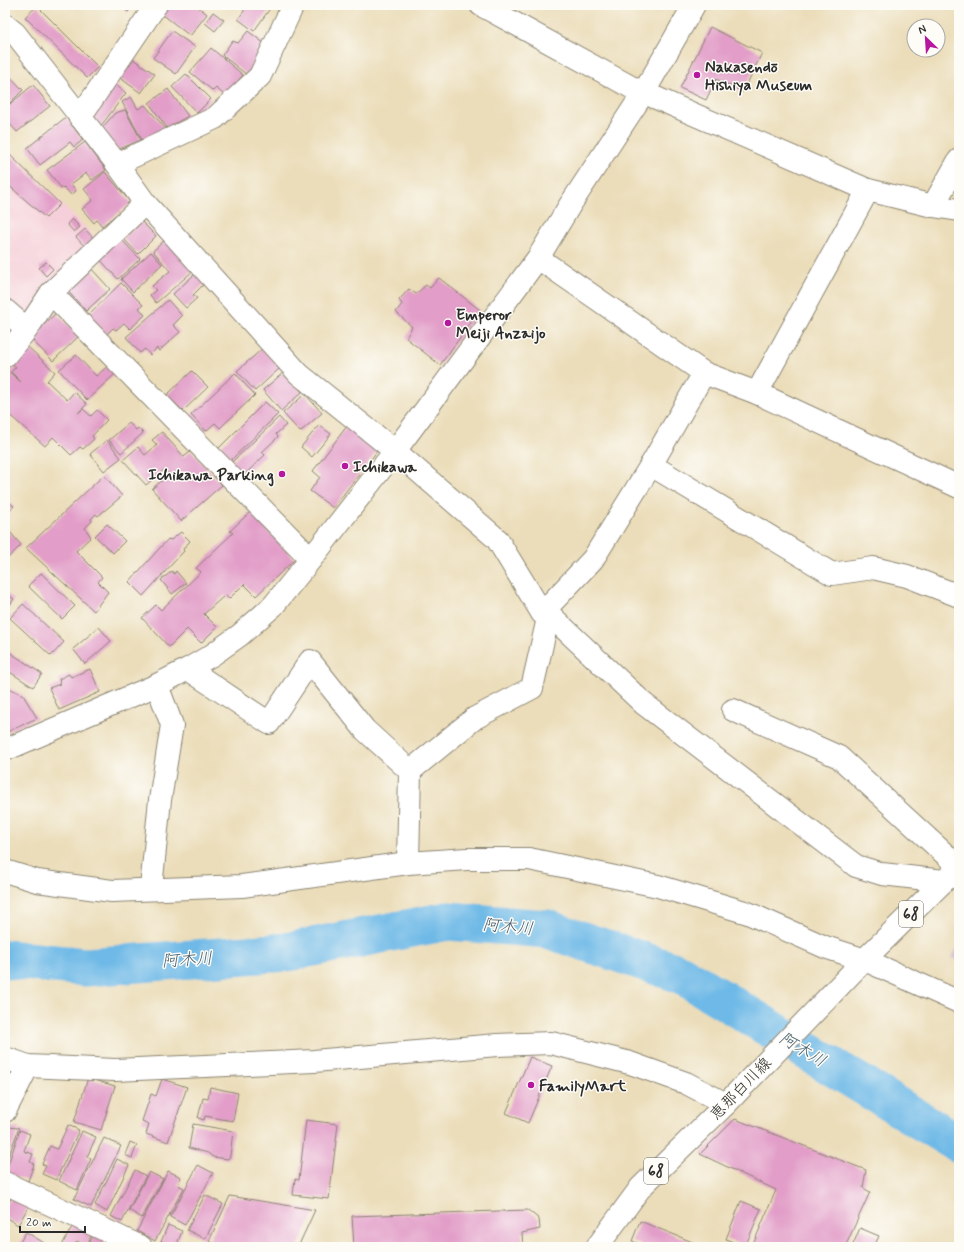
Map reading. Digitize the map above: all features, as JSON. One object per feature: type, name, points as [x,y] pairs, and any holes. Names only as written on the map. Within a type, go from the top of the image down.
[{"type":"street","points":[[80,117],[156,5]]},
{"type":"street","points":[[117,164],[215,118],[260,76],[293,5]]},
{"type":"street","points":[[481,5],[631,87],[868,190],[933,206],[959,210]]},
{"type":"street","points":[[5,750],[157,685],[212,655],[240,635],[273,606],[311,560],[395,451],[538,258],[574,198],[644,92],[694,5]]},
{"type":"street","points":[[5,25],[14,33],[117,164],[145,203],[299,374],[395,451],[497,539],[545,614],[644,704],[856,866],[882,874],[954,872]]},
{"type":"street","points":[[933,206],[959,160]]},
{"type":"street","points":[[757,393],[868,190]]},
{"type":"street","points":[[5,356],[27,329],[51,293],[145,203]]},
{"type":"street","points":[[538,258],[704,373],[757,393],[959,487]]},
{"type":"street","points":[[51,293],[311,560]]},
{"type":"street","points":[[5,310],[27,329]]},
{"type":"street","points":[[410,771],[475,718],[532,688],[545,614],[593,559],[651,465],[704,373]]},
{"type":"street","points":[[651,465],[832,574],[873,568],[907,576],[959,596]]},
{"type":"street","points":[[188,668],[269,723],[310,662],[365,730],[410,771],[408,863]]},
{"type":"street","points":[[151,888],[160,800],[172,725],[157,685]]},
{"type":"street","points":[[733,710],[839,758],[954,872]]},
{"type":"street","points":[[5,871],[37,880],[112,891],[151,888],[242,886],[408,863],[467,859],[529,859],[658,886],[748,913],[825,947],[864,960],[959,1002]]},
{"type":"street","name":"恵那白川線","points":[[597,1247],[640,1187],[726,1104],[864,960],[954,872]]},
{"type":"street","points":[[5,1058],[28,1066],[115,1070],[314,1061],[497,1045],[551,1043],[630,1063],[686,1083],[726,1104]]},
{"type":"street","points":[[5,1111],[28,1066]]},
{"type":"street","points":[[5,1183],[141,1247]]},
{"type":"shaded area","points":[[5,146],[99,241],[26,317],[5,298]]},
{"type":"shaded area","points":[[959,945],[959,961],[951,958]]},
{"type":"building","points":[[119,5],[133,5],[128,12]]},
{"type":"building","points":[[169,5],[196,5],[207,14],[190,36],[162,14]]},
{"type":"building","points":[[243,5],[268,5],[271,7],[254,31],[238,19],[244,11]]},
{"type":"building","points":[[37,6],[98,67],[87,78],[25,17]]},
{"type":"building","points":[[213,12],[224,20],[215,31],[205,23]]},
{"type":"building","points":[[710,27],[762,53],[743,92],[716,79],[706,100],[680,88]]},
{"type":"building","points":[[172,31],[195,47],[176,74],[153,58]]},
{"type":"building","points":[[248,31],[265,44],[247,75],[222,55],[232,41],[238,43]]},
{"type":"building","points":[[211,48],[243,75],[225,96],[216,88],[213,91],[190,72]]},
{"type":"building","points":[[133,59],[155,74],[141,93],[120,78]]},
{"type":"building","points":[[5,71],[23,90],[8,105],[5,102]]},
{"type":"building","points":[[186,74],[211,99],[197,113],[172,87]]},
{"type":"building","points":[[113,83],[126,93],[100,127],[89,117]]},
{"type":"building","points":[[33,85],[50,106],[17,132],[9,123],[5,127],[5,108]]},
{"type":"building","points":[[168,89],[188,116],[167,128],[149,103]]},
{"type":"building","points":[[131,97],[138,109],[145,105],[166,129],[142,140],[122,102]]},
{"type":"building","points":[[125,110],[141,140],[117,150],[101,129],[115,113]]},
{"type":"building","points":[[66,117],[83,140],[74,147],[70,142],[40,165],[27,148]]},
{"type":"building","points":[[85,142],[106,170],[92,180],[86,173],[71,184],[76,191],[71,195],[64,187],[62,189],[47,170]]},
{"type":"building","points":[[8,153],[60,204],[46,218],[5,182],[5,155]]},
{"type":"building","points":[[105,172],[131,203],[102,226],[97,220],[94,223],[82,209],[93,200],[84,189]]},
{"type":"building","points":[[72,219],[80,227],[74,232],[67,224]]},
{"type":"building","points":[[141,221],[156,236],[138,254],[123,238]]},
{"type":"building","points":[[85,229],[95,240],[86,248],[76,237]]},
{"type":"building","points":[[120,238],[140,259],[118,279],[96,255]]},
{"type":"building","points":[[166,239],[193,271],[156,303],[150,295],[156,290],[152,286],[170,271],[153,251]]},
{"type":"building","points":[[151,252],[162,264],[133,292],[121,279]]},
{"type":"building","points":[[46,262],[53,269],[46,276],[39,268]]},
{"type":"building","points":[[88,265],[110,289],[86,311],[64,287]]},
{"type":"building","points":[[196,273],[205,283],[193,295],[197,298],[186,308],[173,294]]},
{"type":"building","points":[[439,278],[480,310],[440,365],[406,338],[412,327],[396,312],[402,304],[399,300],[409,289],[416,294],[426,285],[430,288]]},
{"type":"building","points":[[121,283],[143,305],[139,308],[145,315],[130,329],[124,323],[116,330],[113,328],[107,334],[88,315]]},
{"type":"building","points":[[168,300],[182,316],[173,325],[180,332],[159,351],[157,348],[150,355],[145,349],[140,353],[126,337]]},
{"type":"building","points":[[56,313],[79,336],[53,361],[30,338]]},
{"type":"building","points":[[27,346],[55,372],[47,381],[67,400],[74,392],[87,404],[78,413],[83,409],[91,416],[97,410],[107,420],[92,436],[94,439],[83,449],[80,447],[71,455],[53,437],[45,446],[5,411],[5,374],[8,371],[21,382],[11,372],[16,367],[11,363]]},
{"type":"building","points":[[262,349],[280,368],[255,391],[237,371]]},
{"type":"building","points":[[76,355],[96,376],[109,365],[116,373],[87,400],[59,370]]},
{"type":"building","points":[[192,371],[208,387],[183,411],[167,395]]},
{"type":"building","points":[[284,372],[302,392],[281,411],[263,390]]},
{"type":"building","points":[[235,373],[255,395],[220,428],[215,423],[206,431],[191,415]]},
{"type":"building","points":[[305,394],[322,413],[300,432],[283,413]]},
{"type":"building","points":[[265,402],[278,414],[229,462],[217,450]]},
{"type":"building","points":[[279,417],[286,425],[276,434],[278,437],[262,452],[265,455],[243,476],[231,463]]},
{"type":"building","points":[[129,423],[136,430],[138,428],[143,433],[121,453],[109,440]]},
{"type":"building","points":[[319,425],[331,434],[312,457],[301,447]]},
{"type":"building","points":[[347,426],[378,450],[333,508],[310,491],[320,477],[313,471]]},
{"type":"building","points":[[162,432],[184,457],[191,451],[222,485],[181,521],[152,489],[169,474],[165,469],[146,485],[123,460],[138,447],[145,455],[157,445],[152,440]]},
{"type":"building","points":[[107,440],[121,458],[104,471],[90,454]]},
{"type":"building","points":[[104,475],[122,496],[98,516],[96,514],[91,519],[92,521],[85,528],[91,537],[76,551],[102,577],[98,582],[108,592],[94,611],[26,548]]},
{"type":"building","points":[[5,499],[14,506],[5,516]]},
{"type":"building","points":[[250,512],[295,559],[256,596],[244,584],[229,599],[225,595],[204,614],[217,627],[201,643],[187,629],[169,647],[142,618],[156,605],[161,610],[201,572],[196,568],[233,533],[230,531]]},
{"type":"building","points":[[107,524],[125,541],[113,553],[95,536]]},
{"type":"building","points":[[10,532],[21,545],[5,561],[5,537]]},
{"type":"building","points":[[181,532],[190,541],[183,549],[184,551],[143,596],[129,582],[168,539],[171,540]]},
{"type":"building","points":[[172,571],[174,574],[176,571],[186,583],[172,594],[161,580]]},
{"type":"building","points":[[41,573],[75,606],[62,619],[28,586]]},
{"type":"building","points":[[5,593],[14,599],[5,612]]},
{"type":"building","points":[[23,604],[64,642],[51,656],[10,618]]},
{"type":"building","points":[[99,627],[111,641],[85,664],[73,649]]},
{"type":"building","points":[[5,649],[42,674],[33,687],[5,669]]},
{"type":"building","points":[[90,669],[100,692],[59,710],[49,688],[60,684],[59,679],[69,674],[71,677]]},
{"type":"building","points":[[5,686],[23,695],[37,718],[5,733]]},
{"type":"building","points":[[530,1057],[552,1066],[528,1123],[506,1113]]},
{"type":"building","points":[[5,1067],[16,1070],[5,1092]]},
{"type":"building","points":[[88,1078],[115,1086],[101,1130],[74,1122]]},
{"type":"building","points":[[162,1079],[187,1087],[168,1142],[146,1134],[149,1124],[142,1121],[151,1094],[156,1096]]},
{"type":"building","points":[[210,1087],[238,1093],[233,1121],[205,1116],[204,1120],[198,1118],[203,1098],[208,1099]]},
{"type":"building","points":[[735,1119],[866,1170],[863,1188],[870,1192],[845,1247],[752,1247],[776,1190],[700,1154]]},
{"type":"building","points":[[306,1120],[338,1124],[329,1199],[293,1195],[295,1179],[299,1180]]},
{"type":"building","points":[[193,1124],[233,1131],[230,1156],[228,1159],[213,1157],[208,1153],[189,1148]]},
{"type":"building","points":[[68,1125],[79,1130],[56,1180],[42,1174],[46,1166],[42,1164],[50,1146],[57,1149]]},
{"type":"building","points":[[6,1127],[19,1128],[5,1166],[5,1130]]},
{"type":"building","points":[[20,1130],[30,1134],[24,1151],[33,1154],[30,1162],[34,1164],[28,1181],[5,1173]]},
{"type":"building","points":[[82,1131],[96,1137],[87,1157],[91,1159],[77,1190],[59,1181]]},
{"type":"building","points":[[104,1138],[121,1146],[91,1207],[74,1199]]},
{"type":"building","points":[[130,1142],[137,1145],[132,1158],[125,1155]]},
{"type":"building","points":[[117,1159],[129,1165],[107,1212],[95,1205]]},
{"type":"building","points":[[198,1165],[213,1173],[185,1225],[170,1217]]},
{"type":"building","points":[[135,1170],[146,1176],[122,1222],[111,1216]]},
{"type":"building","points":[[168,1171],[181,1177],[178,1185],[184,1188],[155,1241],[137,1231]]},
{"type":"building","points":[[149,1172],[163,1179],[142,1218],[129,1210]]},
{"type":"building","points":[[14,1194],[30,1204],[18,1225],[5,1217],[5,1208]]},
{"type":"building","points":[[205,1195],[223,1204],[205,1239],[187,1230]]},
{"type":"building","points":[[230,1196],[315,1210],[298,1247],[221,1247],[209,1241]]},
{"type":"building","points":[[741,1201],[761,1209],[745,1247],[726,1239]]},
{"type":"building","points":[[528,1210],[539,1219],[540,1229],[522,1233],[523,1247],[354,1247],[352,1216]]},
{"type":"building","points":[[640,1221],[695,1243],[693,1247],[646,1247],[632,1241]]},
{"type":"building","points":[[74,1223],[93,1232],[86,1246],[77,1241],[74,1247],[61,1247]]},
{"type":"building","points":[[168,1225],[182,1231],[176,1247],[168,1247],[160,1244]]},
{"type":"building","points":[[860,1228],[879,1236],[874,1247],[852,1247]]},
{"type":"building","points":[[26,1232],[51,1247],[17,1247]]},
{"type":"building","points":[[94,1234],[105,1241],[102,1247],[87,1247]]},
{"type":"waterway","name":"阿木川","points":[[5,959],[85,967],[287,952],[448,921],[547,929],[681,974],[959,1144]]},
{"type":"place","name":"Nakasendō Hishiya Museum","points":[[697,75]]},
{"type":"place","name":"Emperor Meiji Anzaijo","points":[[448,323]]},
{"type":"place","name":"Ichikawa","points":[[345,466]]},
{"type":"place","name":"Ichikawa Parking","points":[[282,474]]},
{"type":"place","name":"FamilyMart","points":[[531,1085]]}]
